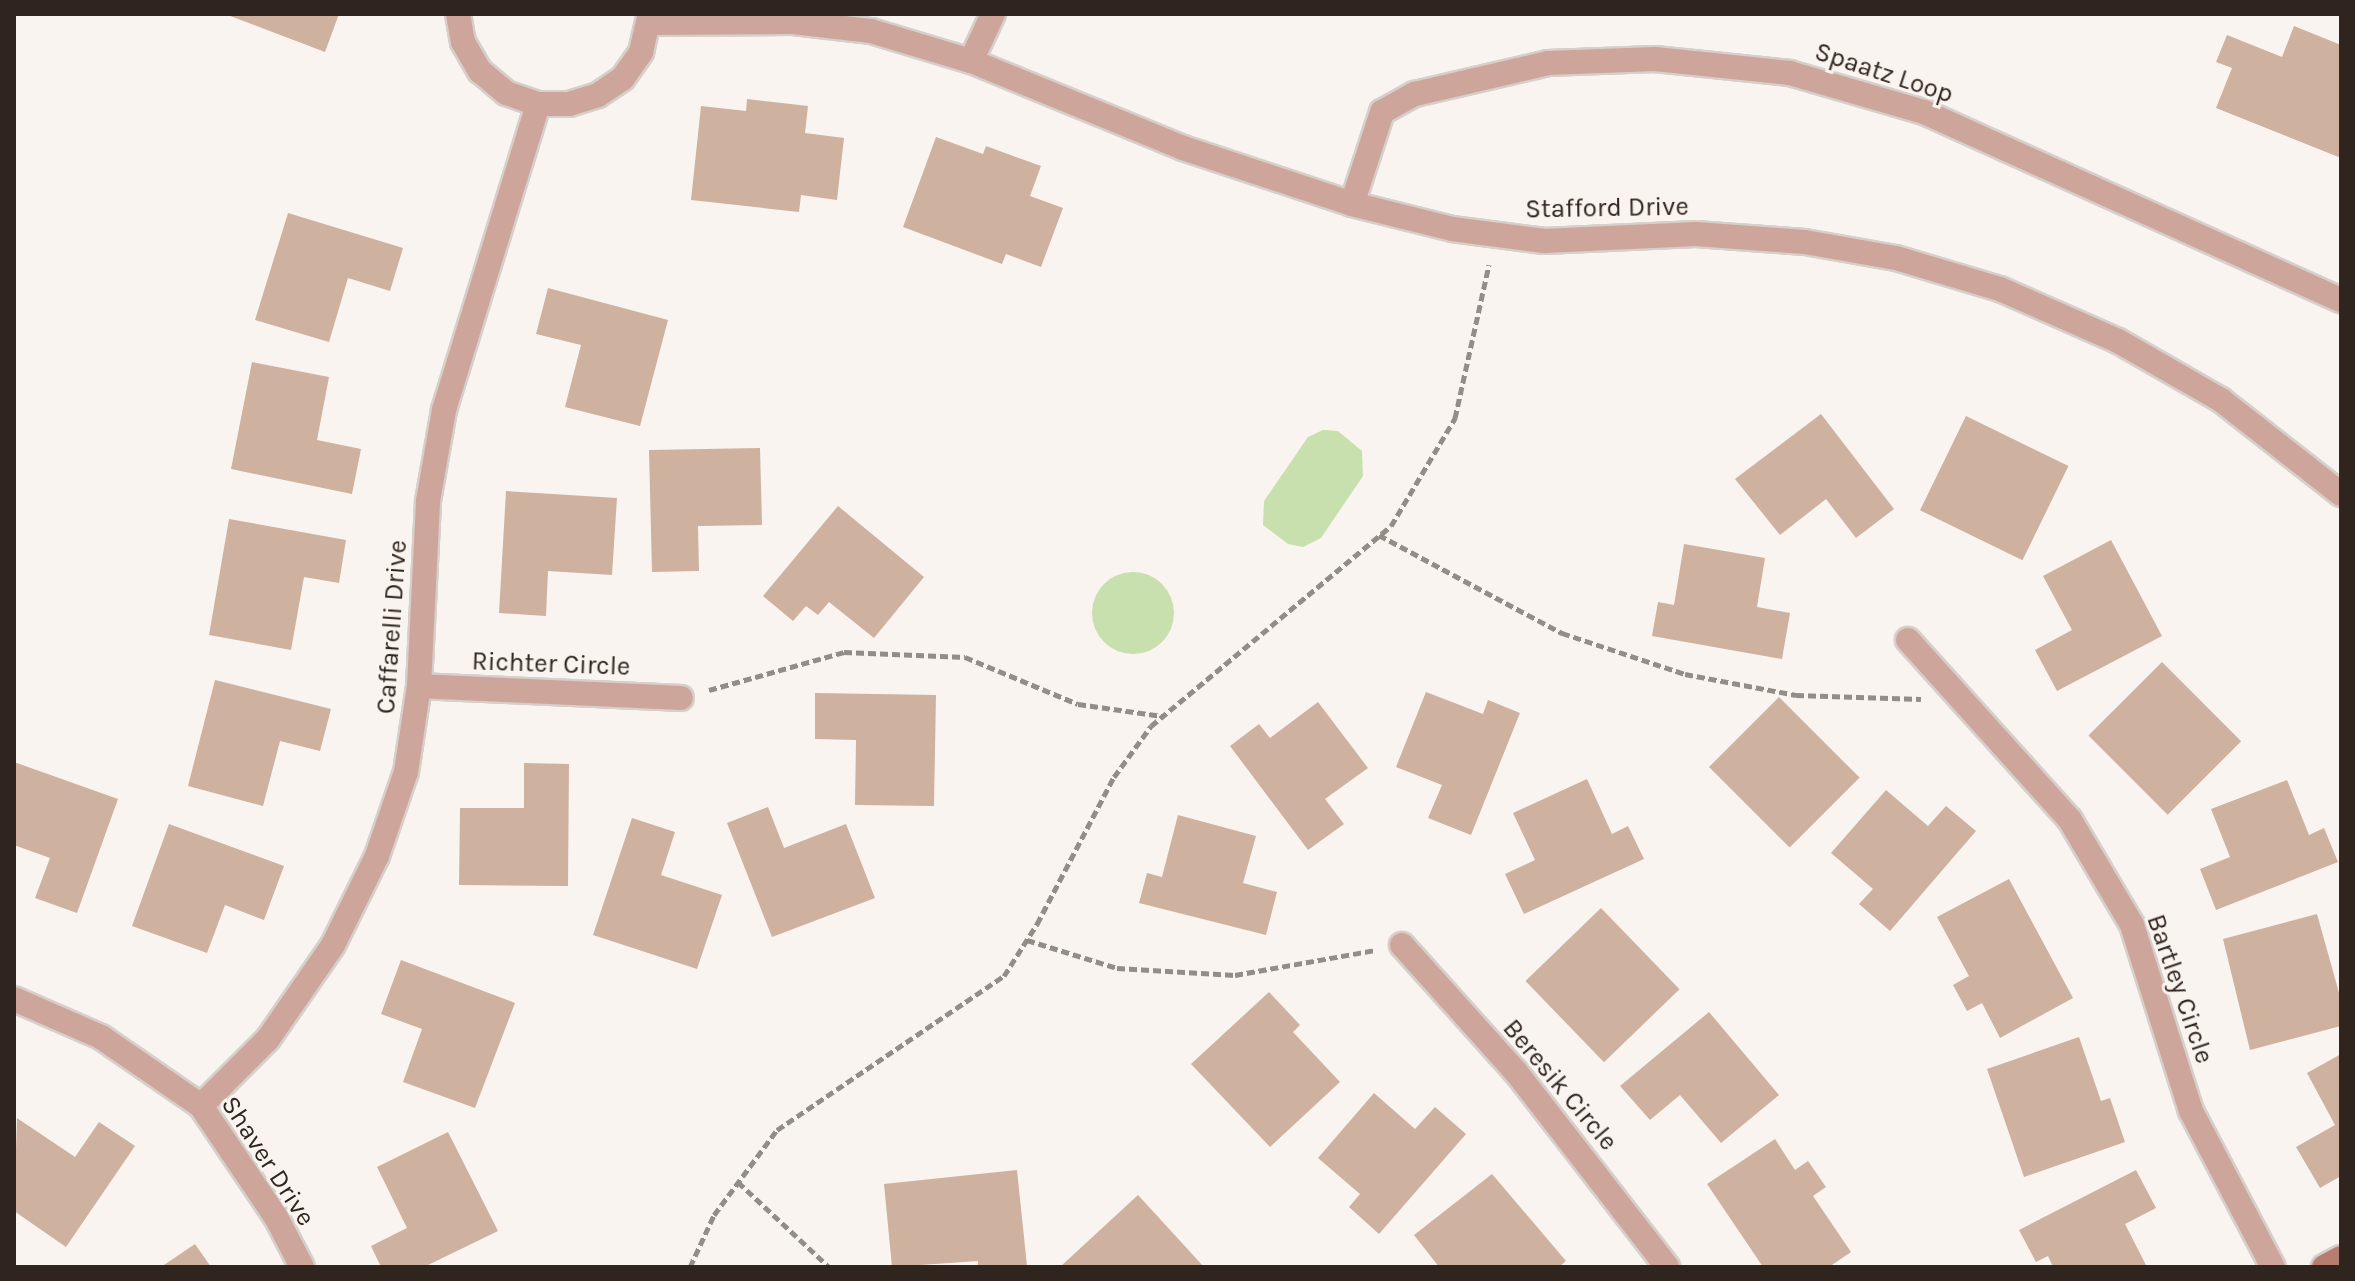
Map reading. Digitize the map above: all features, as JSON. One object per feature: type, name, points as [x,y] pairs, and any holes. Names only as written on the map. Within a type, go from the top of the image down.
[{"type":"street","points":[[458,14],[463,42],[480,71],[506,93],[538,104],[569,104],[598,95],[623,78],[641,52],[650,18]]},
{"type":"street","points":[[971,61],[993,14]]},
{"type":"street","name":"Stafford Drive","points":[[650,18],[793,22],[871,31],[971,61],[1183,148],[1352,204],[1496,234],[1544,241],[1696,234],[1805,242],[1896,258],[2000,289],[2118,341],[2221,400],[2341,494]]},
{"type":"street","name":"Spaatz Loop","points":[[1352,204],[1382,112],[1415,94],[1548,63],[1655,59],[1790,73],[1924,112],[2341,300]]},
{"type":"street","name":"Caffarelli Drive","points":[[201,1106],[268,1039],[333,945],[377,856],[401,786],[419,686],[428,501],[444,410],[538,104]]},
{"type":"street","name":"Bartley Circle","points":[[1908,640],[2070,820],[2132,925],[2191,1111],[2273,1267]]},
{"type":"street","name":"Richter Circle","points":[[419,686],[681,698]]},
{"type":"street","name":"Beresik Circle","points":[[1402,945],[1516,1072],[1667,1267]]},
{"type":"street","name":"Shaver Drive","points":[[14,999],[101,1037],[201,1106],[276,1217],[302,1267]]},
{"type":"street","points":[[2324,1267],[2341,1258]]},
{"type":"path","points":[[690,1267],[714,1215],[777,1130],[1004,976],[1027,940],[1114,777],[1162,716],[1391,526],[1455,418],[1496,234]]},
{"type":"path","points":[[1379,535],[1562,633],[1685,674],[1796,695],[1962,701]]},
{"type":"path","points":[[681,698],[844,652],[965,657],[1078,704],[1162,716]]},
{"type":"path","points":[[1027,940],[1117,968],[1235,975],[1402,945]]},
{"type":"path","points":[[738,1182],[829,1267]]},
{"type":"green space","points":[[1323,430],[1338,431],[1362,451],[1363,476],[1321,538],[1303,547],[1288,544],[1263,525],[1264,501],[1308,437]]},
{"type":"green space","points":[[1125,572],[1141,572],[1156,579],[1167,590],[1174,613],[1171,629],[1162,642],[1141,654],[1125,654],[1110,647],[1099,636],[1092,621],[1092,605],[1099,590],[1110,579]]},
{"type":"building","points":[[225,14],[339,14],[325,52]]},
{"type":"building","points":[[2294,26],[2341,45],[2341,158],[2216,108],[2232,68],[2216,62],[2227,35],[2282,57]]},
{"type":"building","points":[[747,99],[808,106],[805,133],[844,138],[837,200],[801,195],[799,212],[691,200],[701,106],[746,111]]},
{"type":"building","points":[[936,137],[983,154],[986,146],[1041,166],[1030,196],[1063,208],[1041,267],[1006,254],[1002,264],[903,227]]},
{"type":"building","points":[[288,213],[403,248],[390,291],[348,278],[329,342],[255,320]]},
{"type":"building","points":[[548,288],[668,320],[640,426],[565,407],[581,345],[536,334]]},
{"type":"building","points":[[252,362],[329,377],[317,440],[361,449],[352,494],[231,469]]},
{"type":"building","points":[[1821,414],[1894,509],[1856,538],[1826,499],[1780,535],[1735,479]]},
{"type":"building","points":[[1966,416],[2068,466],[2022,560],[1920,510]]},
{"type":"building","points":[[760,448],[762,525],[698,526],[699,571],[652,572],[649,450]]},
{"type":"building","points":[[506,491],[617,498],[612,575],[548,571],[546,616],[499,613]]},
{"type":"building","points":[[838,506],[924,577],[874,638],[829,602],[818,615],[806,606],[793,621],[763,596]]},
{"type":"building","points":[[229,519],[346,540],[339,583],[304,577],[291,650],[209,635]]},
{"type":"building","points":[[2111,540],[2162,636],[2057,691],[2035,650],[2072,630],[2043,576]]},
{"type":"building","points":[[1684,544],[1765,558],[1757,607],[1790,613],[1782,659],[1652,636],[1658,602],[1674,605]]},
{"type":"building","points":[[2162,662],[2241,741],[2168,815],[2088,736]]},
{"type":"building","points":[[215,680],[331,709],[320,751],[280,741],[263,806],[188,786]]},
{"type":"building","points":[[1426,692],[1483,714],[1488,700],[1520,713],[1471,835],[1428,818],[1442,785],[1396,767]]},
{"type":"building","points":[[815,693],[936,695],[934,806],[855,805],[856,740],[815,739]]},
{"type":"building","points":[[1779,697],[1860,778],[1790,848],[1709,767]]},
{"type":"building","points":[[1318,702],[1368,768],[1325,799],[1344,824],[1308,850],[1230,746],[1259,724],[1270,738]]},
{"type":"building","points":[[14,762],[118,799],[77,913],[35,898],[50,858],[14,845]]},
{"type":"building","points":[[524,763],[569,764],[568,886],[459,885],[460,808],[524,808]]},
{"type":"building","points":[[1587,779],[1612,834],[1628,826],[1644,859],[1524,914],[1505,874],[1535,860],[1513,813]]},
{"type":"building","points":[[2287,780],[2309,835],[2324,828],[2338,862],[2216,910],[2200,869],[2230,857],[2211,809]]},
{"type":"building","points":[[1886,790],[1928,826],[1946,806],[1976,831],[1890,931],[1859,904],[1873,889],[1831,853]]},
{"type":"building","points":[[768,807],[784,848],[846,824],[875,898],[772,937],[727,823]]},
{"type":"building","points":[[1178,815],[1256,836],[1243,883],[1277,892],[1266,935],[1139,903],[1147,873],[1162,877]]},
{"type":"building","points":[[632,818],[675,832],[661,875],[722,895],[697,969],[593,935]]},
{"type":"building","points":[[169,824],[284,866],[264,920],[225,905],[207,953],[132,926]]},
{"type":"building","points":[[2009,879],[2073,998],[2000,1038],[1982,1003],[1967,1011],[1953,985],[1969,976],[1937,917]]},
{"type":"building","points":[[1601,908],[1679,989],[1604,1062],[1525,981]]},
{"type":"building","points":[[2317,914],[2341,1000],[2341,1026],[2250,1050],[2223,939]]},
{"type":"building","points":[[401,960],[515,1003],[475,1108],[403,1082],[422,1029],[381,1014]]},
{"type":"building","points":[[1269,992],[1300,1025],[1293,1032],[1340,1082],[1270,1147],[1191,1064]]},
{"type":"building","points":[[1709,1012],[1779,1095],[1721,1143],[1680,1095],[1650,1120],[1620,1086]]},
{"type":"building","points":[[2079,1037],[2101,1101],[2110,1098],[2125,1142],[2024,1177],[1987,1069]]},
{"type":"building","points":[[2341,1054],[2341,1176],[2320,1188],[2296,1147],[2335,1125],[2307,1073]]},
{"type":"building","points":[[1374,1093],[1415,1129],[1435,1107],[1466,1134],[1379,1234],[1349,1207],[1360,1194],[1318,1158]]},
{"type":"building","points":[[17,1118],[75,1157],[99,1122],[135,1146],[66,1247],[14,1211]]},
{"type":"building","points":[[448,1132],[498,1231],[424,1267],[381,1267],[371,1246],[407,1228],[377,1167]]},
{"type":"building","points":[[1775,1139],[1795,1170],[1808,1161],[1826,1187],[1813,1196],[1851,1252],[1829,1267],[1763,1267],[1707,1184]]},
{"type":"building","points":[[1017,1170],[1027,1266],[978,1267],[978,1261],[892,1267],[884,1184]]},
{"type":"building","points":[[2136,1170],[2156,1208],[2125,1224],[2147,1267],[2053,1267],[2048,1256],[2036,1262],[2019,1230]]},
{"type":"building","points":[[1492,1174],[1566,1261],[1559,1267],[1439,1267],[1414,1235]]},
{"type":"building","points":[[1138,1195],[1204,1267],[1060,1267]]},
{"type":"building","points":[[195,1244],[211,1267],[161,1267]]}]
